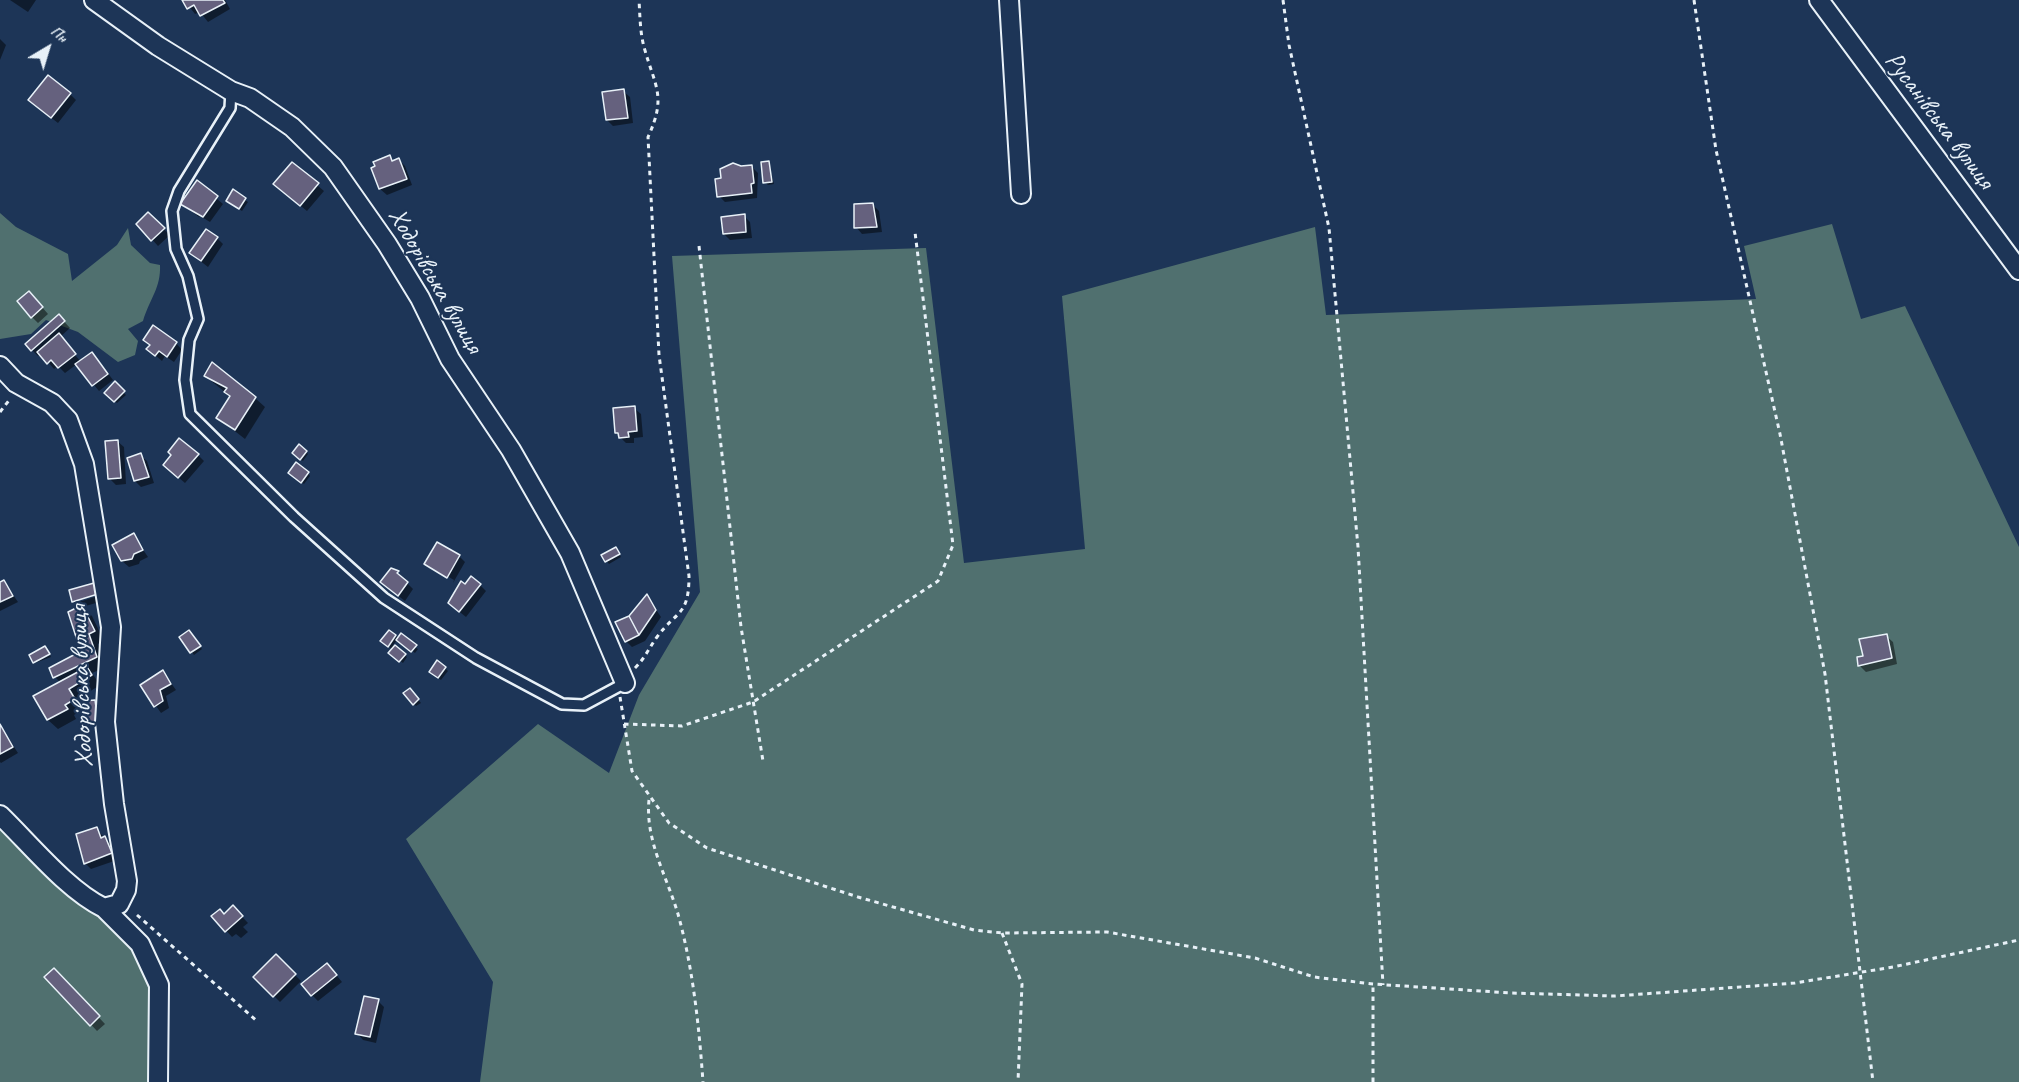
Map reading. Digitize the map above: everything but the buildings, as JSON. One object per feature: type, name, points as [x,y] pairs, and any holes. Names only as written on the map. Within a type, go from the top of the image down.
[{"type":"street","name":"Ходорівська вулиця","points":[[94,0],[158,46],[231,91],[250,98],[284,121],[333,167],[387,244],[420,298],[450,359],[511,450],[570,553],[625,682]]},
{"type":"street","points":[[1009,0],[1021,194]]},
{"type":"street","name":"Русанівська вулиця","points":[[1819,0],[2019,270]]},
{"type":"street","name":"Ходорівська вулиця","points":[[0,366],[16,383],[52,404],[68,420],[84,464],[111,627],[105,722],[114,804],[127,880],[126,890],[112,906]]},
{"type":"street","points":[[0,815],[93,902],[112,906],[140,944],[159,985],[158,1082]]},
{"type":"lane","points":[[231,91],[230,108],[179,191],[172,211],[176,249],[188,276],[198,319],[189,340],[185,380],[190,414],[294,517],[384,598],[476,658],[562,704],[584,705],[625,682]]},
{"type":"path","points":[[639,0],[644,48],[658,91],[659,114],[648,137],[658,355],[689,576],[689,594],[682,612],[657,637],[645,658],[633,670],[625,682],[620,697],[632,771],[649,798],[669,823],[707,848],[858,897],[974,930],[1002,933],[1107,932],[1255,958],[1314,977],[1383,985],[1511,993],[1615,996],[1795,983],[2019,940]]},
{"type":"path","points":[[1283,0],[1289,45],[1330,240],[1358,547],[1383,985]]},
{"type":"path","points":[[1694,0],[1716,150],[1780,434],[1825,674],[1873,1082]]},
{"type":"path","points":[[624,724],[682,726],[753,702],[938,581],[952,545],[915,232]]},
{"type":"path","points":[[699,246],[741,627],[763,762]]},
{"type":"path","points":[[649,798],[647,822],[678,916],[699,1024],[703,1082]]},
{"type":"path","points":[[112,906],[132,910],[257,1021]]},
{"type":"path","points":[[1002,933],[1022,984],[1018,1082]]},
{"type":"path","points":[[1373,984],[1373,1082]]},
{"type":"green space","points":[[0,213],[16,227],[68,254],[72,281],[117,245],[128,228],[131,245],[150,263],[160,265],[157,287],[143,321],[128,329],[138,341],[135,355],[118,362],[78,332],[46,320],[31,334],[0,339]]},
{"type":"green space","points":[[1832,224],[1861,319],[1905,306],[2019,547],[2019,1082],[480,1082],[493,982],[406,839],[538,724],[609,773],[639,695],[700,592],[672,256],[926,248],[964,563],[1085,549],[1062,296],[1315,227],[1326,315],[1756,299],[1744,246]]},
{"type":"green space","points":[[0,820],[141,954],[154,993],[149,1082],[0,1082]]}]
